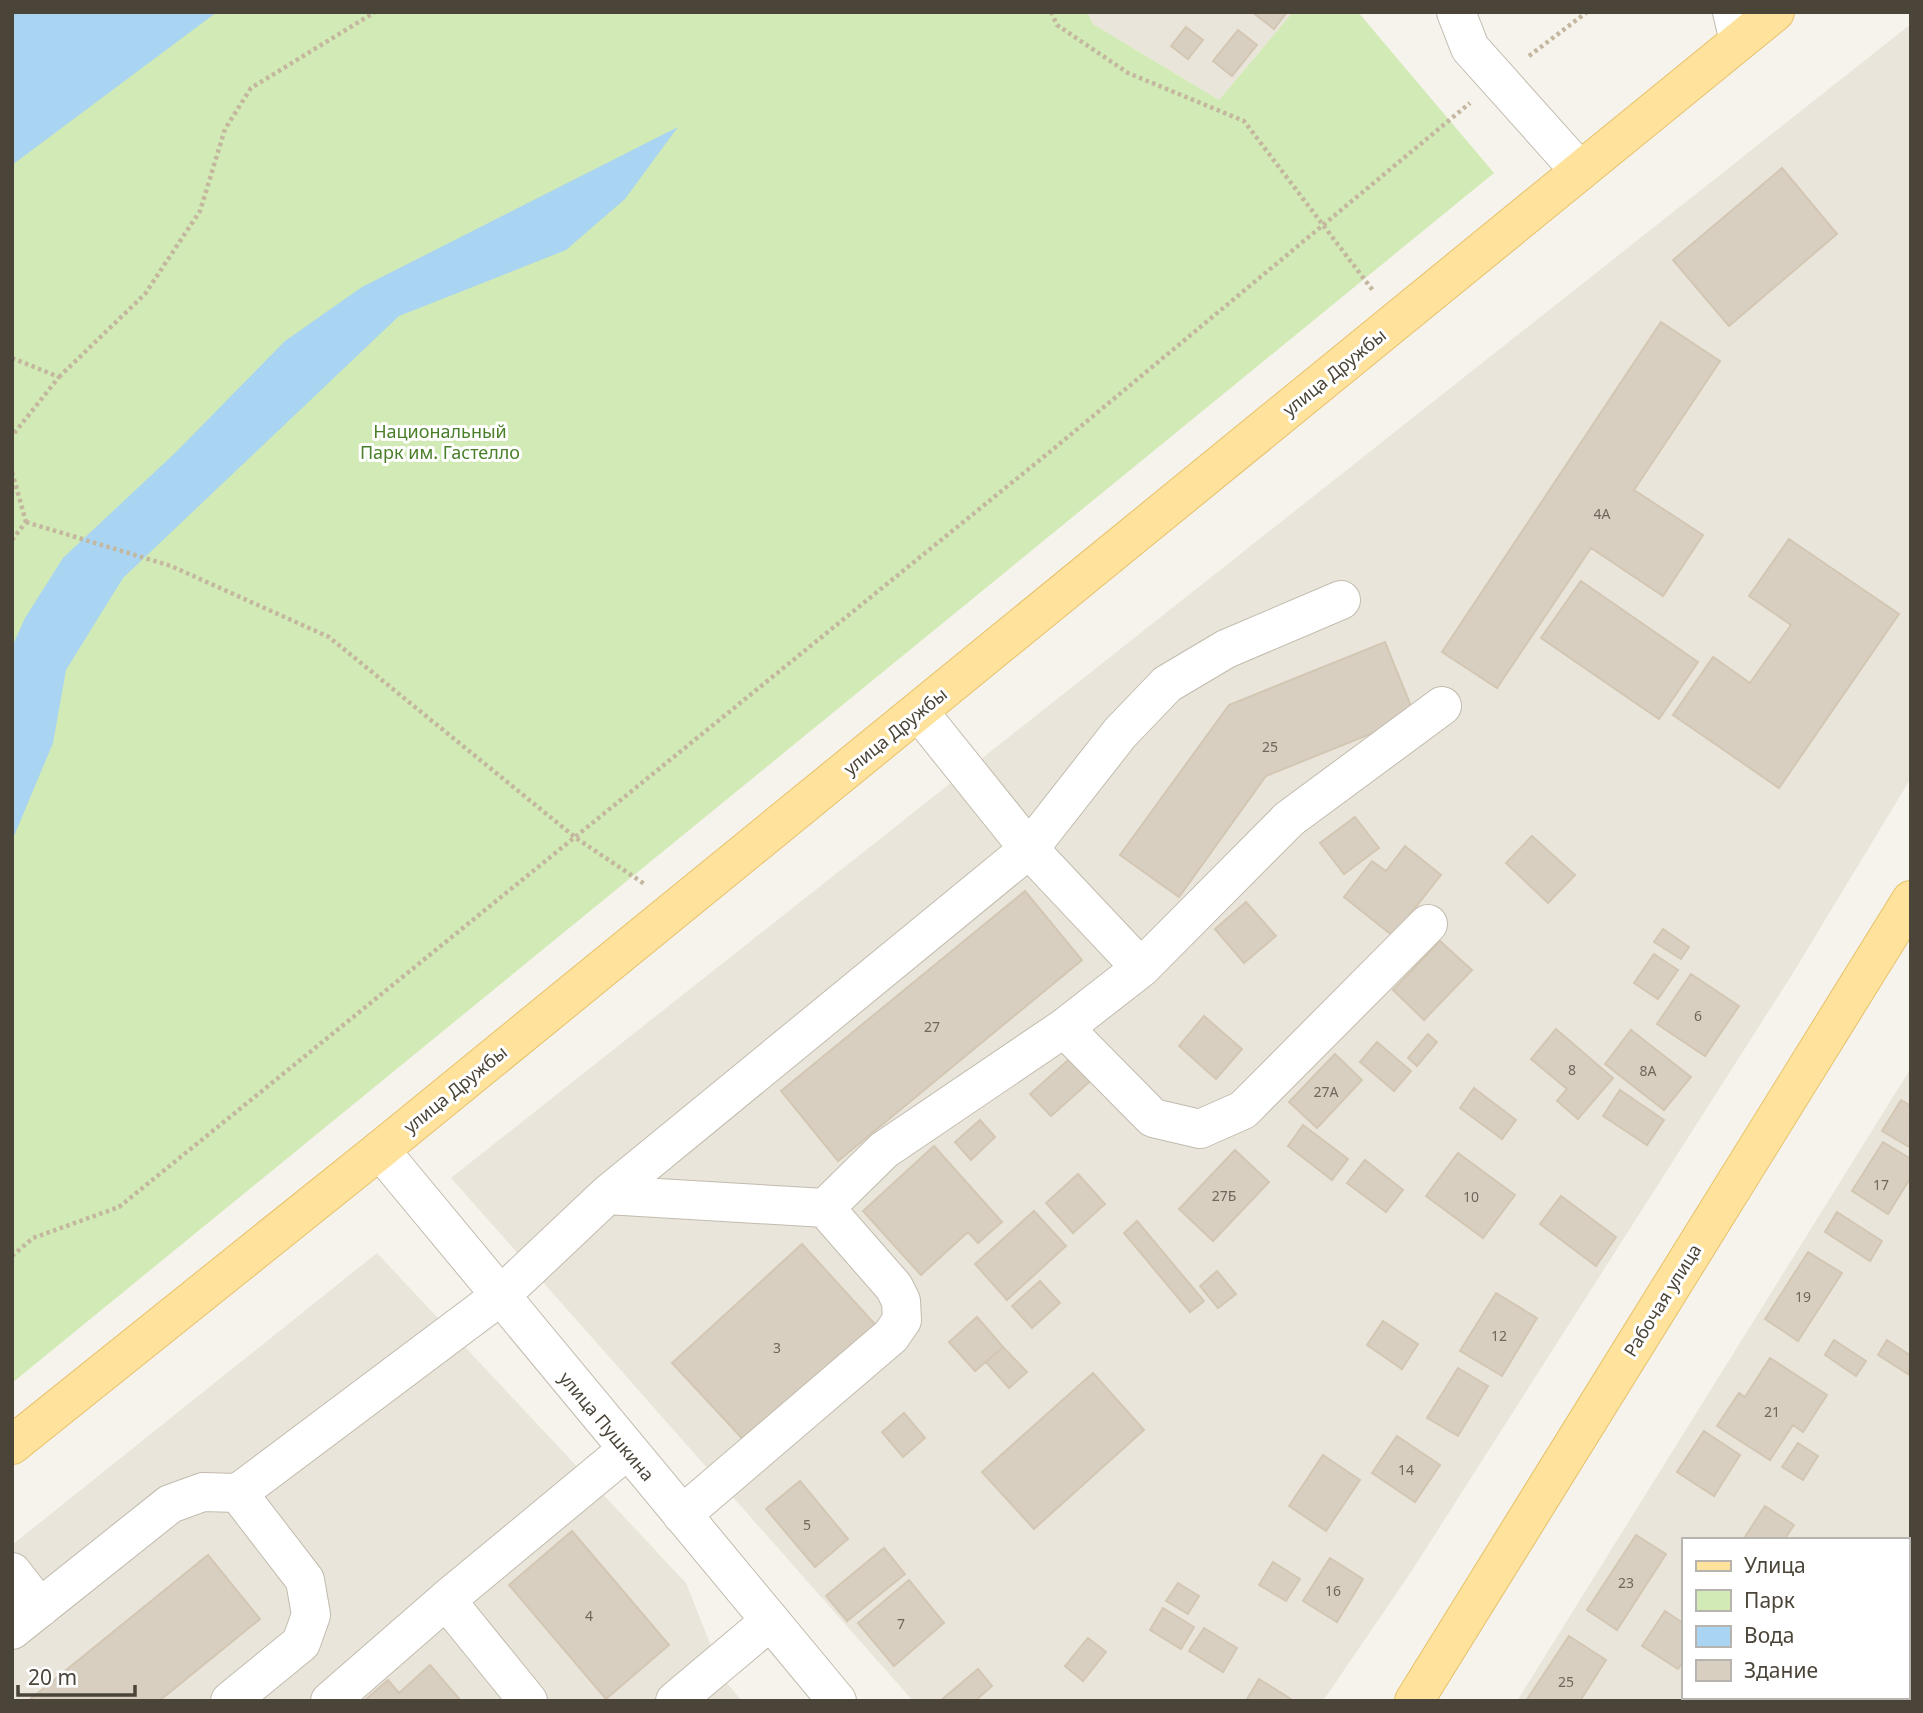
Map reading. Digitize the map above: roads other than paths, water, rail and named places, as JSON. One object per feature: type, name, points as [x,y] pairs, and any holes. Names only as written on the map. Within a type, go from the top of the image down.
[{"type":"main road","name":"улица Дружбы","points":[[12,1446],[919,712],[1580,171],[1735,27],[1775,12]]},
{"type":"main road","name":"Рабочая улица","points":[[1414,1701],[1911,900]]},
{"type":"street","points":[[1456,12],[1470,48],[1580,171]]},
{"type":"street","points":[[12,1572],[26,1619],[170,1504],[203,1492],[237,1493],[499,1297],[607,1195],[1029,849],[1120,733],[1167,684],[1226,649],[1341,600]]},
{"type":"street","points":[[825,1208],[884,1150],[1065,1028],[1141,968],[1289,819],[1442,706]]},
{"type":"street","points":[[919,712],[1029,849],[1141,968]]},
{"type":"street","points":[[1065,1028],[1153,1118],[1200,1129],[1243,1110],[1428,924]]},
{"type":"street","name":"улица Пушкина","points":[[380,1150],[499,1297],[837,1701]]},
{"type":"street","points":[[607,1195],[825,1208],[894,1287],[901,1301],[902,1320],[891,1336],[682,1515]]},
{"type":"street","points":[[330,1701],[446,1600],[627,1450]]},
{"type":"street","points":[[230,1701],[301,1643],[311,1615],[305,1580],[237,1493]]},
{"type":"street","points":[[446,1600],[528,1701]]},
{"type":"street","points":[[675,1701],[770,1621]]},
{"type":"water","points":[[12,12],[217,12],[12,165]]},
{"type":"water","points":[[678,127],[625,199],[566,250],[399,316],[123,578],[66,670],[53,743],[12,841],[12,647],[25,618],[63,558],[176,452],[285,341],[362,287]]},
{"type":"park label","name":"Национальный Парк им. Гастелло","points":[[440,441]]}]
